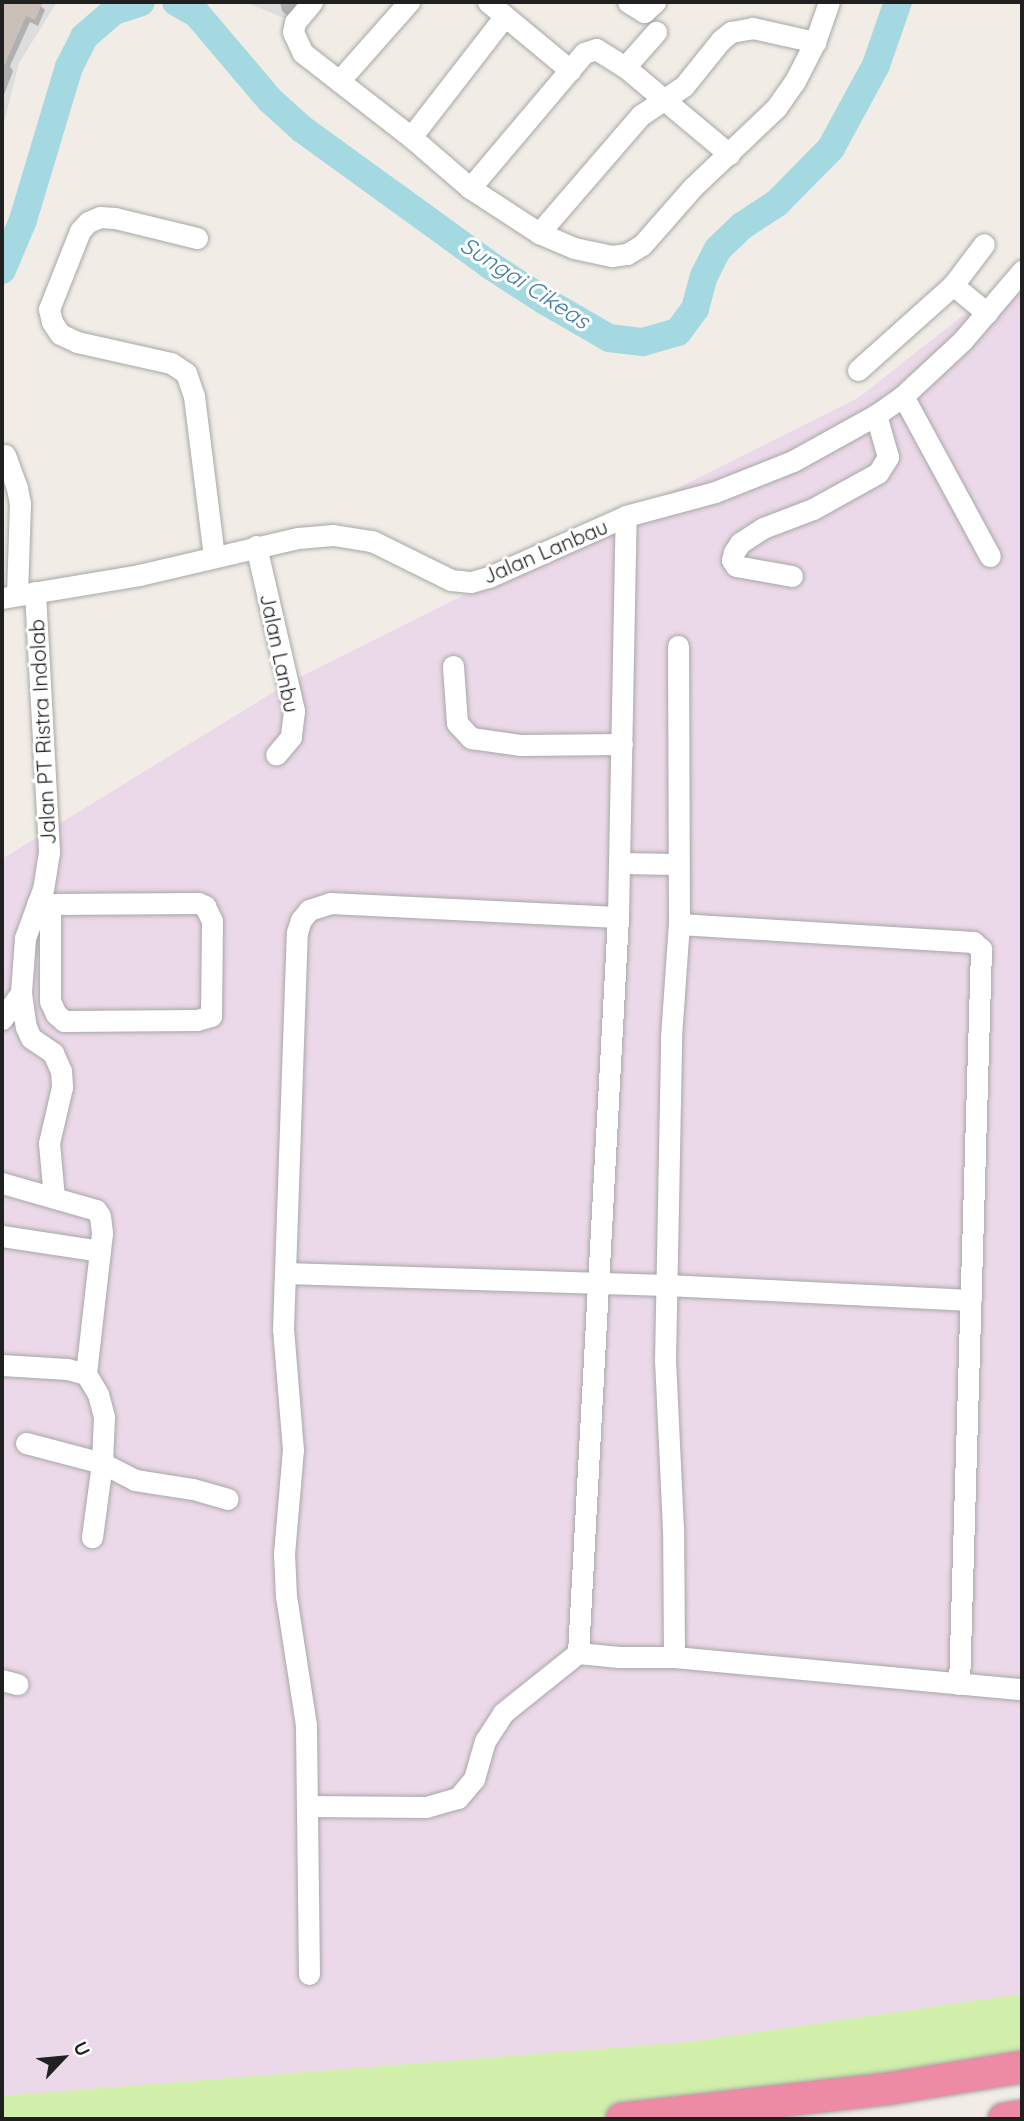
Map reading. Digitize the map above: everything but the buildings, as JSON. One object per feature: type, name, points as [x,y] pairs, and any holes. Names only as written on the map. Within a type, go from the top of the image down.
[{"type":"highway","points":[[622,2119],[893,2088],[1022,2067]]},
{"type":"highway","points":[[1004,2119],[1022,2116]]},
{"type":"street","points":[[313,2],[295,22],[293,32],[295,42],[303,53],[411,137],[470,188],[540,233],[595,254],[627,254],[642,245],[693,187],[776,108],[795,81],[815,42],[829,2]]},
{"type":"street","points":[[339,81],[409,2]]},
{"type":"street","points":[[488,2],[570,70]]},
{"type":"street","points":[[628,2],[644,12],[655,2]]},
{"type":"street","points":[[411,137],[505,16]]},
{"type":"street","points":[[540,233],[641,115],[684,86],[731,32],[753,28],[815,42]]},
{"type":"street","points":[[625,67],[656,32]]},
{"type":"street","points":[[470,188],[584,53],[596,49],[625,67],[729,153]]},
{"type":"street","points":[[197,238],[116,218],[100,217],[88,222],[80,231],[49,309],[52,322],[60,334],[77,342],[171,363],[186,373],[194,396],[214,556]]},
{"type":"street","points":[[858,370],[953,285],[984,244]]},
{"type":"street","name":"Jalan Lanbau","points":[[18,595],[139,575],[298,538],[357,537],[389,548],[435,574],[452,580],[471,582],[626,516],[745,481],[793,461],[876,415],[903,396],[963,340],[1022,271]]},
{"type":"street","points":[[953,285],[987,313]]},
{"type":"street","points":[[903,396],[990,556]]},
{"type":"street","points":[[792,576],[736,566],[732,560],[734,552],[740,542],[764,528],[813,509],[878,473],[888,457],[876,415]]},
{"type":"street","name":"Jalan PT Ristra Indolab","points":[[5,455],[20,504],[18,595],[49,815],[43,904],[23,946],[21,993],[26,1027],[31,1038],[53,1053],[61,1071],[62,1087],[49,1143],[54,1198]]},
{"type":"street","points":[[578,1653],[618,917],[626,516]]},
{"type":"street","name":"Jalan Lanbu","points":[[256,546],[294,711],[291,737],[276,755]]},
{"type":"street","points":[[674,1657],[673,1529],[666,1422],[666,1284],[671,1037],[679,925],[678,646]]},
{"type":"street","points":[[453,667],[457,723],[471,738],[509,745],[622,744]]},
{"type":"street","points":[[620,863],[677,864]]},
{"type":"street","points":[[198,903],[205,906],[212,921],[211,1016],[197,1020],[64,1021],[56,1014],[50,1001],[43,904],[198,903]]},
{"type":"street","points":[[309,1974],[304,1703],[285,1576],[293,1450],[283,1329],[297,932],[301,920],[309,910],[330,903],[618,917]]},
{"type":"street","points":[[679,925],[979,945],[982,951],[960,1684]]},
{"type":"street","points":[[2,1019],[21,993]]},
{"type":"street","points":[[2,1182],[96,1210],[101,1222],[86,1374],[98,1394],[104,1417],[102,1463],[92,1537]]},
{"type":"street","points":[[2,1236],[100,1251]]},
{"type":"street","points":[[285,1273],[666,1284],[971,1300]]},
{"type":"street","points":[[2,1365],[67,1369],[86,1374]]},
{"type":"street","points":[[26,1443],[102,1463],[135,1480],[194,1489],[228,1499]]},
{"type":"street","points":[[307,1806],[426,1807],[458,1798],[474,1779],[485,1741],[503,1713],[578,1653],[619,1657],[674,1657],[1022,1689]]},
{"type":"shaded area","points":[[2,2],[57,2],[19,63],[2,131]]},
{"type":"shaded area","points":[[245,2],[311,2],[294,22]]},
{"type":"shaded area","points":[[1022,269],[1022,1994],[689,2042],[2,2096],[2,859],[290,682],[858,398]]},
{"type":"green space","points":[[1022,1994],[1022,2066],[622,2119],[2,2119],[2,2096],[689,2042]]},
{"type":"waterway","name":"Sungai Cikeas","points":[[2,270],[23,220],[69,67],[84,37],[114,11],[141,2]]},
{"type":"waterway","name":"Sungai Cikeas","points":[[176,2],[197,14],[270,100],[302,129],[491,266],[545,301],[609,338],[643,342],[678,332],[695,309],[704,276],[718,249],[742,226],[777,203],[831,148],[876,65],[898,2]]}]
